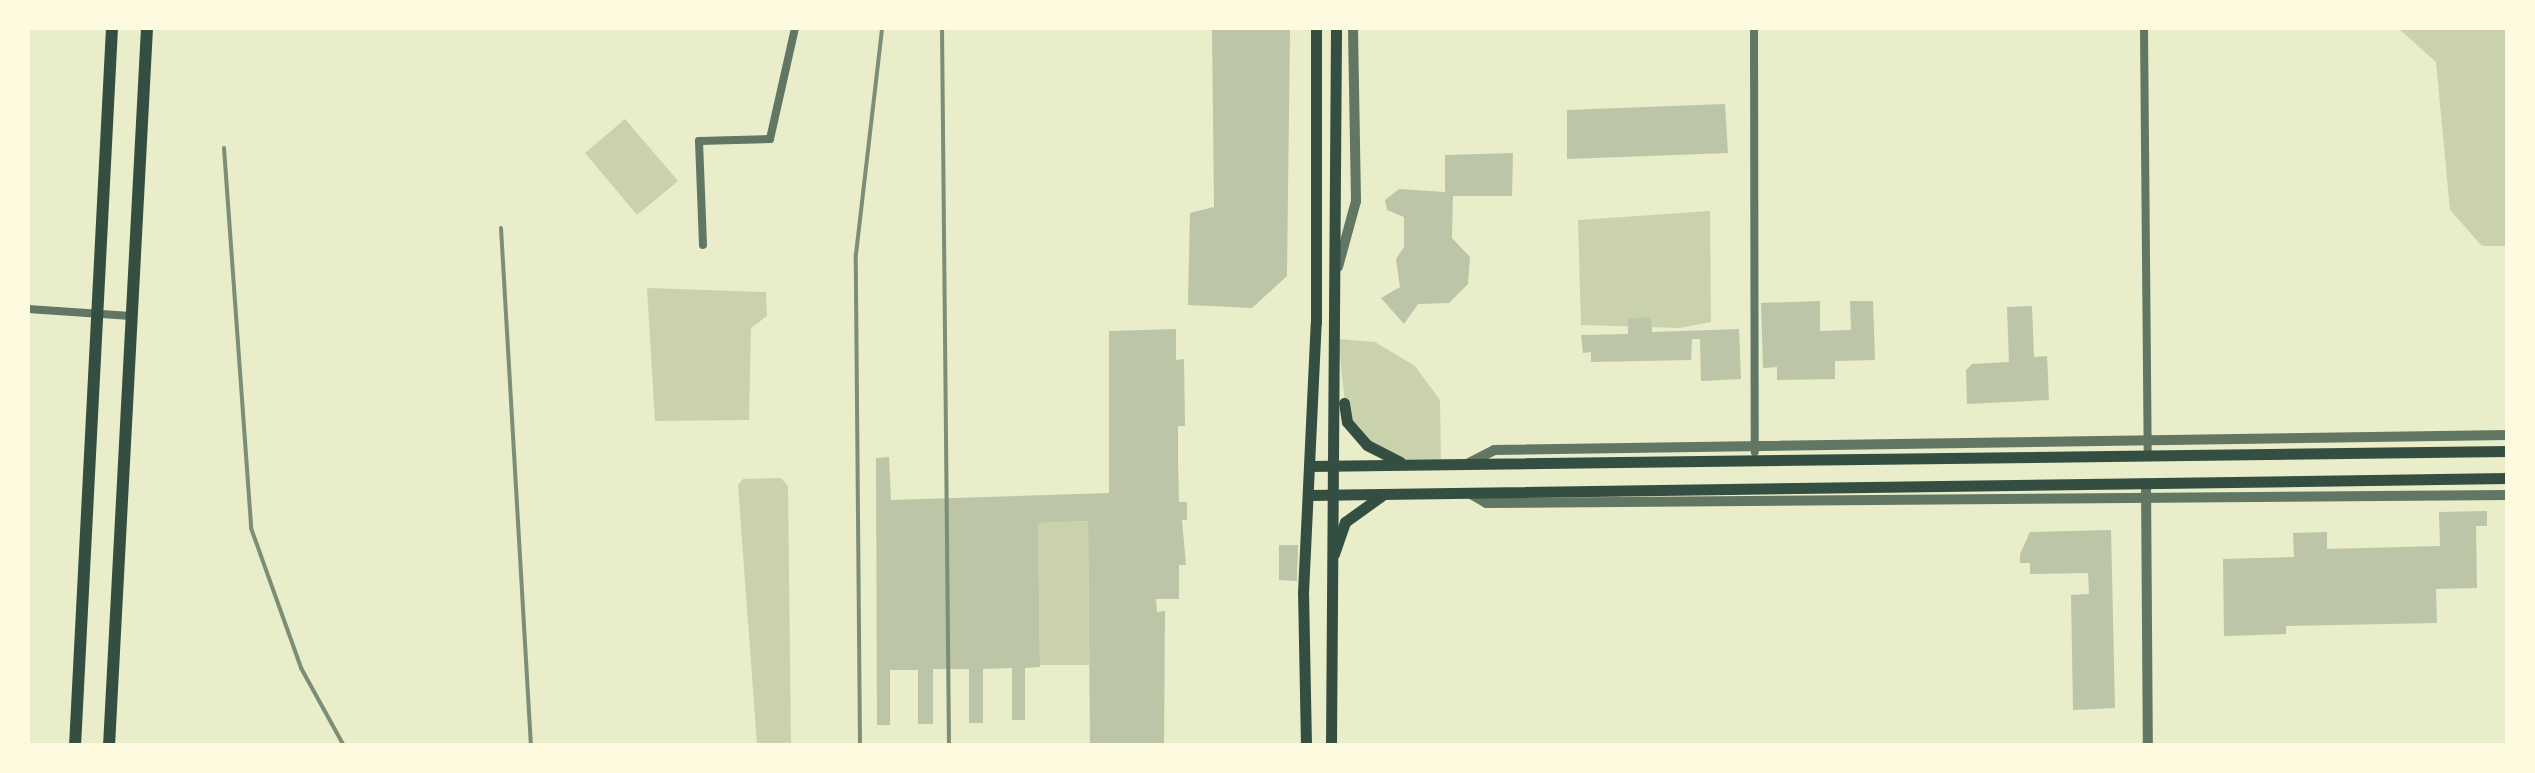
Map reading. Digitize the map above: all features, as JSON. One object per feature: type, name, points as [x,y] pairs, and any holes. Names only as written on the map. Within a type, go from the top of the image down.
[{"type":"main road","points":[[74,746],[112,28]]},
{"type":"main road","points":[[109,746],[146,28]]},
{"type":"main road","points":[[1306,746],[1308,496],[1316,322],[1316,28]]},
{"type":"main road","points":[[1331,746],[1328,572],[1337,465],[1339,364],[1336,28]]},
{"type":"main road","points":[[1339,364],[1347,422],[1367,445],[1404,464]]},
{"type":"main road","points":[[1309,466],[2508,451]]},
{"type":"main road","points":[[1308,496],[2508,478]]},
{"type":"main road","points":[[1328,572],[1345,522],[1384,494]]},
{"type":"street","points":[[702,246],[699,140],[770,139],[795,28]]},
{"type":"street","points":[[1338,267],[1356,201],[1353,28]]},
{"type":"street","points":[[1754,28],[1755,461]]},
{"type":"street","points":[[2144,28],[2148,456]]},
{"type":"street","points":[[28,308],[132,316]]},
{"type":"street","points":[[1469,464],[1494,450],[2508,435]]},
{"type":"street","points":[[2146,483],[2148,746]]},
{"type":"street","points":[[1468,493],[1486,502],[2145,500],[2508,494]]},
{"type":"green space","points":[[2369,28],[2507,28],[2507,246],[2482,246],[2450,210],[2436,62],[2400,30]]},
{"type":"green space","points":[[625,119],[678,181],[637,215],[585,153]]},
{"type":"green space","points":[[1710,211],[1711,322],[1680,328],[1581,325],[1578,220]]},
{"type":"green space","points":[[647,288],[766,292],[767,316],[751,328],[749,420],[655,421]]},
{"type":"green space","points":[[1338,339],[1375,342],[1415,366],[1440,400],[1441,464],[1404,464],[1367,445],[1347,422]]},
{"type":"green space","points":[[781,478],[788,486],[791,745],[757,745],[738,485],[743,479]]},
{"type":"green space","points":[[1088,521],[1089,665],[1040,665],[1038,523]]},
{"type":"building","points":[[1212,28],[1290,28],[1287,276],[1252,308],[1188,305],[1190,213],[1214,207]]},
{"type":"building","points":[[1725,104],[1728,153],[1567,159],[1567,110]]},
{"type":"building","points":[[1513,153],[1512,196],[1453,196],[1452,238],[1470,257],[1468,284],[1449,303],[1418,304],[1404,324],[1381,298],[1400,287],[1396,259],[1404,247],[1404,217],[1387,210],[1385,200],[1399,189],[1445,192],[1445,155]]},
{"type":"building","points":[[1820,301],[1820,331],[1851,330],[1850,301],[1873,301],[1875,360],[1835,361],[1835,379],[1777,380],[1777,367],[1763,368],[1761,303]]},
{"type":"building","points":[[2032,306],[2034,357],[2047,356],[2049,400],[1967,404],[1966,370],[1972,364],[2009,362],[2007,307]]},
{"type":"building","points":[[1651,317],[1652,332],[1739,329],[1741,379],[1701,381],[1700,339],[1692,339],[1691,360],[1591,362],[1591,352],[1583,353],[1581,335],[1628,334],[1628,319]]},
{"type":"building","points":[[1176,329],[1176,360],[1184,359],[1185,426],[1178,426],[1178,462],[1179,502],[1187,502],[1187,520],[1182,520],[1186,565],[1179,565],[1179,599],[1156,599],[1157,612],[1165,611],[1164,746],[1090,746],[1088,521],[1038,523],[1040,667],[1025,668],[1025,720],[1012,720],[1012,668],[983,669],[983,723],[969,723],[969,669],[933,669],[933,724],[918,724],[918,670],[890,670],[890,725],[877,725],[876,458],[889,457],[891,500],[1109,493],[1109,331]]},
{"type":"building","points":[[2487,511],[2487,526],[2476,526],[2477,588],[2436,589],[2437,623],[2286,626],[2286,634],[2224,636],[2223,559],[2294,557],[2293,533],[2327,532],[2327,549],[2440,546],[2439,512]]},
{"type":"building","points":[[2111,530],[2115,708],[2073,710],[2071,595],[2089,594],[2088,573],[2030,574],[2030,563],[2020,563],[2020,554],[2030,532]]},
{"type":"building","points":[[1279,545],[1298,545],[1297,581],[1279,580]]},
{"type":"railway","points":[[860,746],[856,254],[882,28]]},
{"type":"railway","points":[[942,28],[949,746]]},
{"type":"railway","points":[[224,148],[251,528],[301,668],[344,746]]},
{"type":"railway","points":[[501,228],[531,746]]}]
